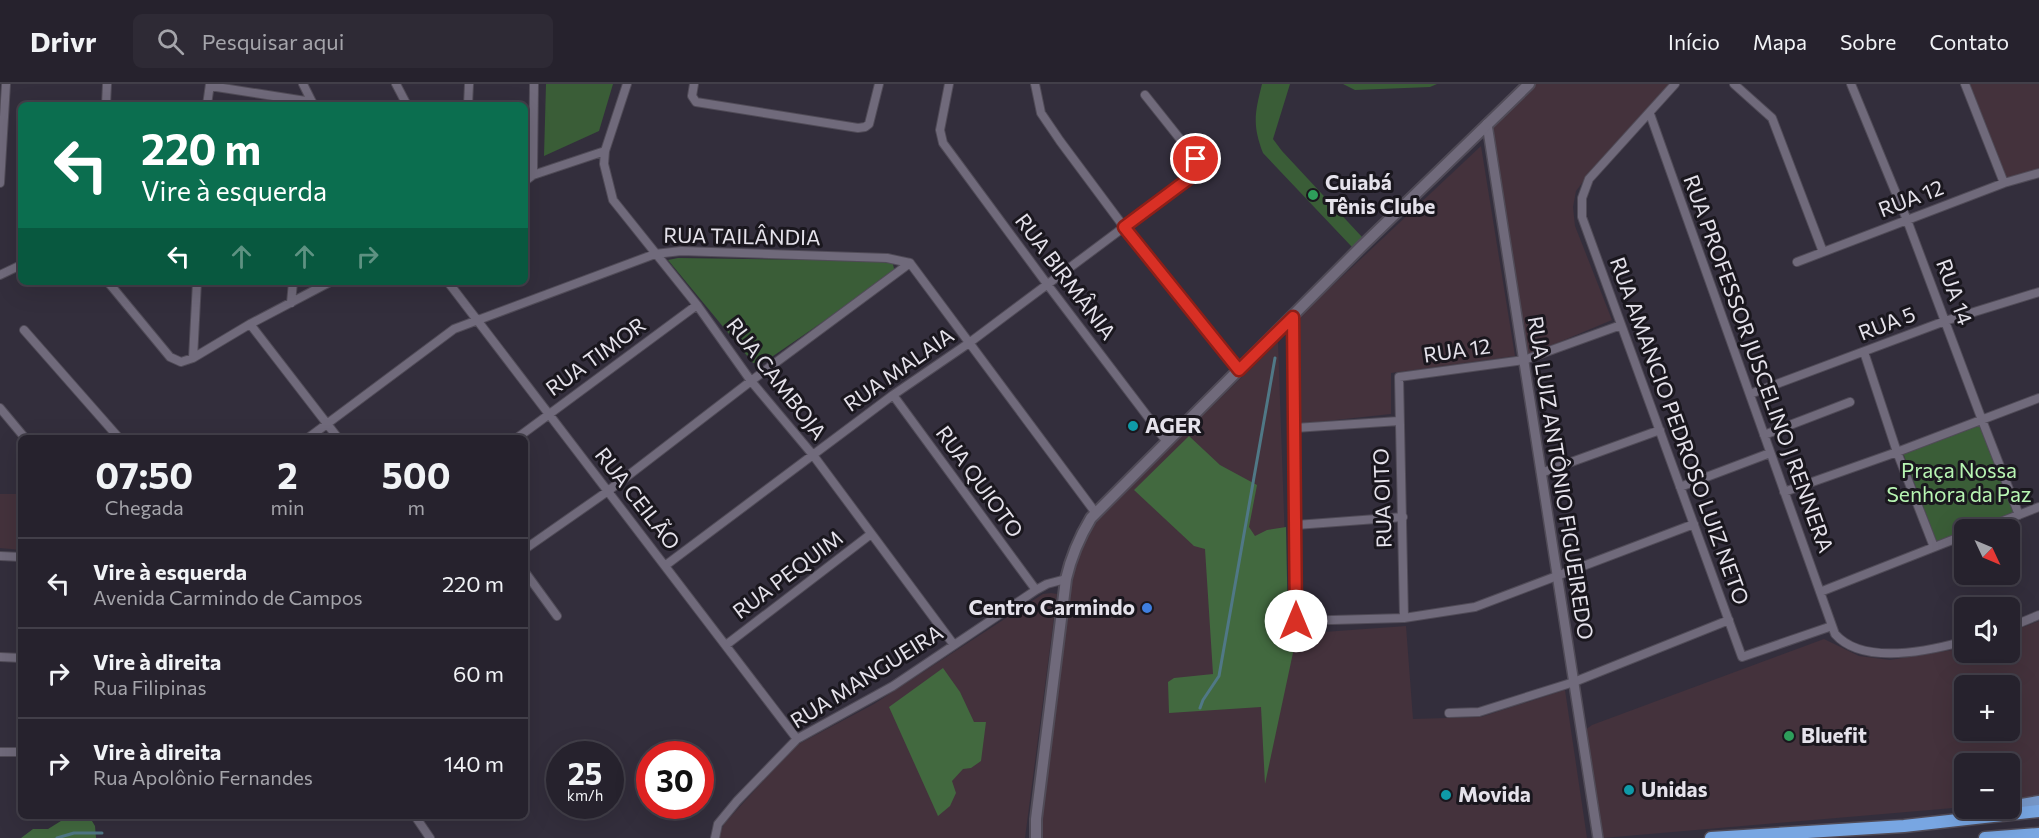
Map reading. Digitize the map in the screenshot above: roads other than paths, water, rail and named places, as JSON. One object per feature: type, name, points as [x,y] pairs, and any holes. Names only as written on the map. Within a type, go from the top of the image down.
[{"type":"highway","points":[[1711,838],[1810,835],[2039,811]]},
{"type":"highway","points":[[1985,838],[2025,837],[2039,834]]},
{"type":"main road","points":[[1036,838],[1036,819],[1066,579],[1078,539],[1095,512],[1529,84]]},
{"type":"main road","points":[[2020,805],[2039,802]]},
{"type":"main road","points":[[1029,838],[1036,819]]},
{"type":"main road","points":[[1947,822],[1958,819]]},
{"type":"street","points":[[0,183],[6,84]]},
{"type":"street","points":[[106,102],[107,84]]},
{"type":"street","points":[[303,84],[311,102]]},
{"type":"street","points":[[396,84],[405,102]]},
{"type":"street","points":[[468,102],[469,84]]},
{"type":"street","points":[[533,175],[534,84]]},
{"type":"street","name":"RUA CAMBOJA","points":[[627,84],[605,152],[604,164],[613,200],[697,305],[751,381],[813,455],[954,645]]},
{"type":"street","points":[[694,84],[692,96],[696,102],[858,128],[869,124],[879,84]]},
{"type":"street","name":"RUA BIRMÂNIA","points":[[949,84],[940,130],[944,143],[1167,442]]},
{"type":"street","points":[[1035,84],[1041,113],[1124,227],[1239,370]]},
{"type":"street","points":[[1650,114],[1675,84]]},
{"type":"street","points":[[1734,84],[1772,118],[1824,252]]},
{"type":"street","name":"RUA 14","points":[[1851,84],[1907,220],[2019,515]]},
{"type":"street","points":[[1965,84],[2004,183]]},
{"type":"street","points":[[207,102],[210,85],[301,102]]},
{"type":"street","name":"RUA MALAIA","points":[[666,565],[1191,177],[1197,170],[1196,159],[1145,95]]},
{"type":"street","name":"RUA AMANCIO PEDROSO LUIZ NETO","points":[[1650,114],[1589,179],[1582,198],[1582,217],[1742,657],[1832,626]]},
{"type":"street","name":"RUA PROFESSOR JUSCELINO J RENNERA","points":[[1650,114],[1832,626]]},
{"type":"street","name":"RUA LUIZ ANTÔNIO FIGUEIREDO","points":[[1487,124],[1598,838]]},
{"type":"street","points":[[528,179],[533,175],[605,152]]},
{"type":"street","name":"RUA 12","points":[[1797,262],[2004,183],[2039,173]]},
{"type":"street","name":"RUA TAILÂNDIA","points":[[328,424],[454,329],[655,254],[681,251],[876,258],[910,263]]},
{"type":"street","points":[[528,547],[608,491],[910,263],[1095,512]]},
{"type":"street","points":[[0,275],[18,266]]},
{"type":"street","points":[[110,285],[158,345],[170,357],[181,362],[193,358],[250,324],[324,285]]},
{"type":"street","points":[[193,358],[197,285]]},
{"type":"street","points":[[291,303],[293,285]]},
{"type":"street","name":"RUA CEILÃO","points":[[450,285],[797,739]]},
{"type":"street","name":"RUA 5","points":[[1749,394],[1945,321],[2039,292]]},
{"type":"street","name":"RUA TIMOR","points":[[521,435],[697,305]]},
{"type":"street","points":[[1293,317],[1296,621],[1404,618],[1475,607],[1694,525]]},
{"type":"street","points":[[250,324],[336,435]]},
{"type":"street","name":"RUA 12","points":[[1399,377],[1524,360],[1621,325]]},
{"type":"street","points":[[24,330],[115,435]]},
{"type":"street","points":[[1864,352],[1897,452],[1934,547]]},
{"type":"street","name":"RUA OITO","points":[[1399,377],[1404,618]]},
{"type":"street","name":"RUA QUIOTO","points":[[893,395],[1036,590]]},
{"type":"street","points":[[1784,492],[2039,398]]},
{"type":"street","points":[[1764,435],[1850,402]]},
{"type":"street","points":[[0,408],[22,435]]},
{"type":"street","points":[[1295,428],[1399,421]]},
{"type":"street","points":[[312,435],[328,424]]},
{"type":"street","points":[[1541,473],[1660,430]]},
{"type":"street","points":[[1680,487],[1770,453]]},
{"type":"street","points":[[2009,519],[2039,507]]},
{"type":"street","points":[[1296,525],[1403,517]]},
{"type":"street","name":"RUA PEQUIM","points":[[726,645],[871,534]]},
{"type":"street","points":[[1820,591],[1954,539]]},
{"type":"street","points":[[0,556],[18,557]]},
{"type":"street","points":[[528,576],[557,616]]},
{"type":"street","name":"RUA MANGUEIRA","points":[[715,838],[718,824],[737,801],[797,739],[893,686],[1036,590],[1047,584],[1066,579]]},
{"type":"street","points":[[2020,623],[2039,615]]},
{"type":"street","points":[[1449,713],[1479,712],[1574,682],[1729,620]]},
{"type":"street","points":[[1832,626],[1842,642],[1868,652],[1908,652],[1954,644]]},
{"type":"street","points":[[0,657],[18,658]]},
{"type":"street","points":[[0,752],[18,752]]},
{"type":"street","points":[[417,819],[430,838]]},
{"type":"waterway","points":[[1200,708],[1219,676],[1275,358]]},
{"type":"waterway","points":[[57,838],[74,833],[102,833]]},
{"type":"place","name":"Cuiabá Tênis Clube","points":[[1313,195]]},
{"type":"place","name":"AGER","points":[[1133,426]]},
{"type":"place","name":"Centro Carmindo","points":[[1147,608]]},
{"type":"place","name":"Bluefit","points":[[1789,736]]},
{"type":"place","name":"Unidas","points":[[1629,790]]},
{"type":"place","name":"Movida","points":[[1446,795]]},
{"type":"park label","name":"Praça Nossa Senhora da Paz","points":[[1959,483]]}]
